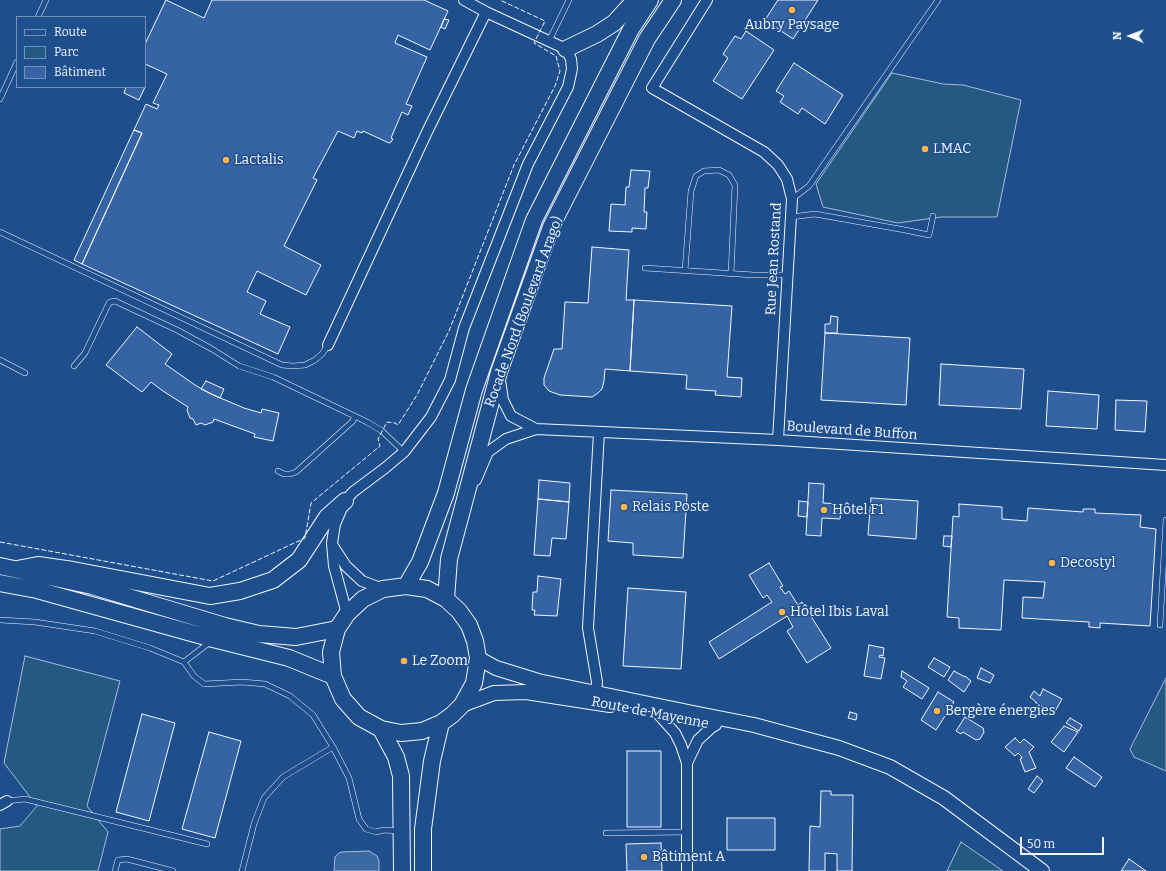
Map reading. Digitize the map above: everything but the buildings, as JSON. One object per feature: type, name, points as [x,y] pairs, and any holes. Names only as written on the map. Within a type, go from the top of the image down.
[{"type":"main road","points":[[566,49],[597,34],[614,23],[635,0]]},
{"type":"main road","points":[[406,586],[420,562],[446,493],[474,390],[534,220],[631,29],[650,0]]},
{"type":"main road","name":"Rocade Nord (Boulevard Arago)","points":[[446,599],[449,559],[499,372],[551,227],[647,39],[674,0]]},
{"type":"main road","points":[[17,569],[38,565],[73,570],[210,596],[240,591],[273,580],[299,560],[327,517],[345,501]]},
{"type":"main road","points":[[0,566],[92,586],[225,626],[259,634],[296,637],[337,629]]},
{"type":"main road","points":[[0,583],[37,590],[212,639],[289,658],[333,676]]},
{"type":"main road","points":[[406,586],[427,589],[446,599],[459,611],[469,625],[475,641],[478,658],[474,683],[462,705],[452,715],[441,723],[422,731],[401,733],[381,729],[359,717],[342,699],[333,676],[331,652],[337,629],[347,614],[363,599],[383,589],[406,586]]},
{"type":"main road","name":"Route de Mayenne","points":[[478,658],[496,668],[531,678],[685,712],[754,725],[839,748],[890,767],[944,798],[1042,871]]},
{"type":"main road","name":"Route de Mayenne","points":[[462,705],[494,692],[526,692],[658,714],[839,748]]},
{"type":"main road","points":[[423,871],[423,829],[432,762],[441,723]]},
{"type":"main road","points":[[381,729],[396,757],[401,776],[402,871]]},
{"type":"street","points":[[347,614],[334,566],[332,544],[335,524],[345,501],[361,485],[384,469],[404,452],[431,417],[450,380],[464,328],[528,164],[568,87],[572,69],[571,59],[566,49],[486,12],[464,0]]},
{"type":"street","name":"Rue Jean Rostand","points":[[707,0],[652,88],[764,152],[778,165],[787,179],[792,199],[778,440]]},
{"type":"street","points":[[328,345],[427,132],[486,12]]},
{"type":"street","points":[[499,372],[503,400],[511,416],[536,429]]},
{"type":"street","points":[[460,519],[488,452],[506,439],[536,429]]},
{"type":"street","name":"Boulevard de Buffon","points":[[536,429],[778,440],[1166,465]]},
{"type":"street","points":[[596,693],[597,682],[588,628],[599,432]]},
{"type":"street","points":[[332,544],[346,566],[362,581],[383,589]]},
{"type":"street","points":[[658,714],[675,733],[687,762],[687,871]]},
{"type":"street","points":[[687,762],[698,740],[716,725]]},
{"type":"lane","points":[[38,16],[46,0]]},
{"type":"lane","points":[[550,41],[568,0]]},
{"type":"lane","points":[[792,199],[809,186],[938,0]]},
{"type":"lane","points":[[0,99],[16,64]]},
{"type":"lane","points":[[685,271],[691,191],[696,176],[704,171],[719,170],[729,175],[735,185],[731,274]]},
{"type":"lane","points":[[791,217],[815,214],[929,235],[933,216]]},
{"type":"lane","points":[[0,232],[282,365],[305,365],[315,360],[322,354],[328,345]]},
{"type":"lane","points":[[645,268],[731,274],[788,275]]},
{"type":"lane","points":[[74,366],[85,353],[108,305],[110,302],[115,302],[177,330],[240,366],[273,377],[354,416],[382,431],[404,452]]},
{"type":"lane","points":[[0,360],[25,373]]},
{"type":"lane","points":[[278,471],[284,474],[296,472],[353,421],[354,416]]},
{"type":"lane","points":[[1160,625],[1166,520]]},
{"type":"lane","points":[[0,620],[35,622],[95,631],[150,648],[184,662],[194,676],[204,684],[242,682],[264,684],[290,696],[313,715],[334,748],[349,778],[359,819],[366,829],[376,832],[384,830],[402,831]]},
{"type":"lane","points":[[184,662],[212,639]]},
{"type":"lane","points":[[242,871],[254,824],[264,798],[283,777],[334,748]]},
{"type":"lane","points":[[4,803],[25,798],[208,844]]},
{"type":"lane","points":[[606,833],[687,832]]},
{"type":"lane","points":[[115,871],[118,860],[127,859],[174,871]]},
{"type":"green space","name":"LMAC","points":[[892,73],[943,84],[963,85],[1021,100],[997,217],[941,217],[898,223],[823,207],[816,184]]},
{"type":"green space","points":[[25,656],[120,681],[87,806],[108,832],[98,871],[0,871],[0,829],[20,826],[37,806],[4,763]]},
{"type":"green space","points":[[1166,678],[1166,771],[1134,757],[1130,749]]},
{"type":"green space","points":[[961,842],[1003,871],[947,871]]},
{"type":"shaded area","points":[[369,851],[377,856],[379,861],[379,871],[334,871],[335,857],[339,853]]},
{"type":"fence","points":[[0,542],[213,581],[305,538],[311,503],[380,446],[378,439],[387,422],[398,425],[417,395],[449,331],[514,165],[555,86],[560,71],[556,56],[534,43],[545,21],[500,0]]},
{"type":"place","name":"Aubry Paysage","points":[[792,10]]},
{"type":"place","name":"LMAC","points":[[925,149]]},
{"type":"place","name":"Lactalis","points":[[226,160]]},
{"type":"place","name":"Relais Poste","points":[[624,507]]},
{"type":"place","name":"Hôtel F1","points":[[824,510]]},
{"type":"place","name":"Decostyl","points":[[1052,563]]},
{"type":"place","name":"Hôtel Ibis Laval","points":[[782,612]]},
{"type":"place","name":"Le Zoom","points":[[404,661]]},
{"type":"place","name":"Bergère énergies","points":[[937,711]]},
{"type":"place","name":"Bâtiment A","points":[[644,857]]}]
